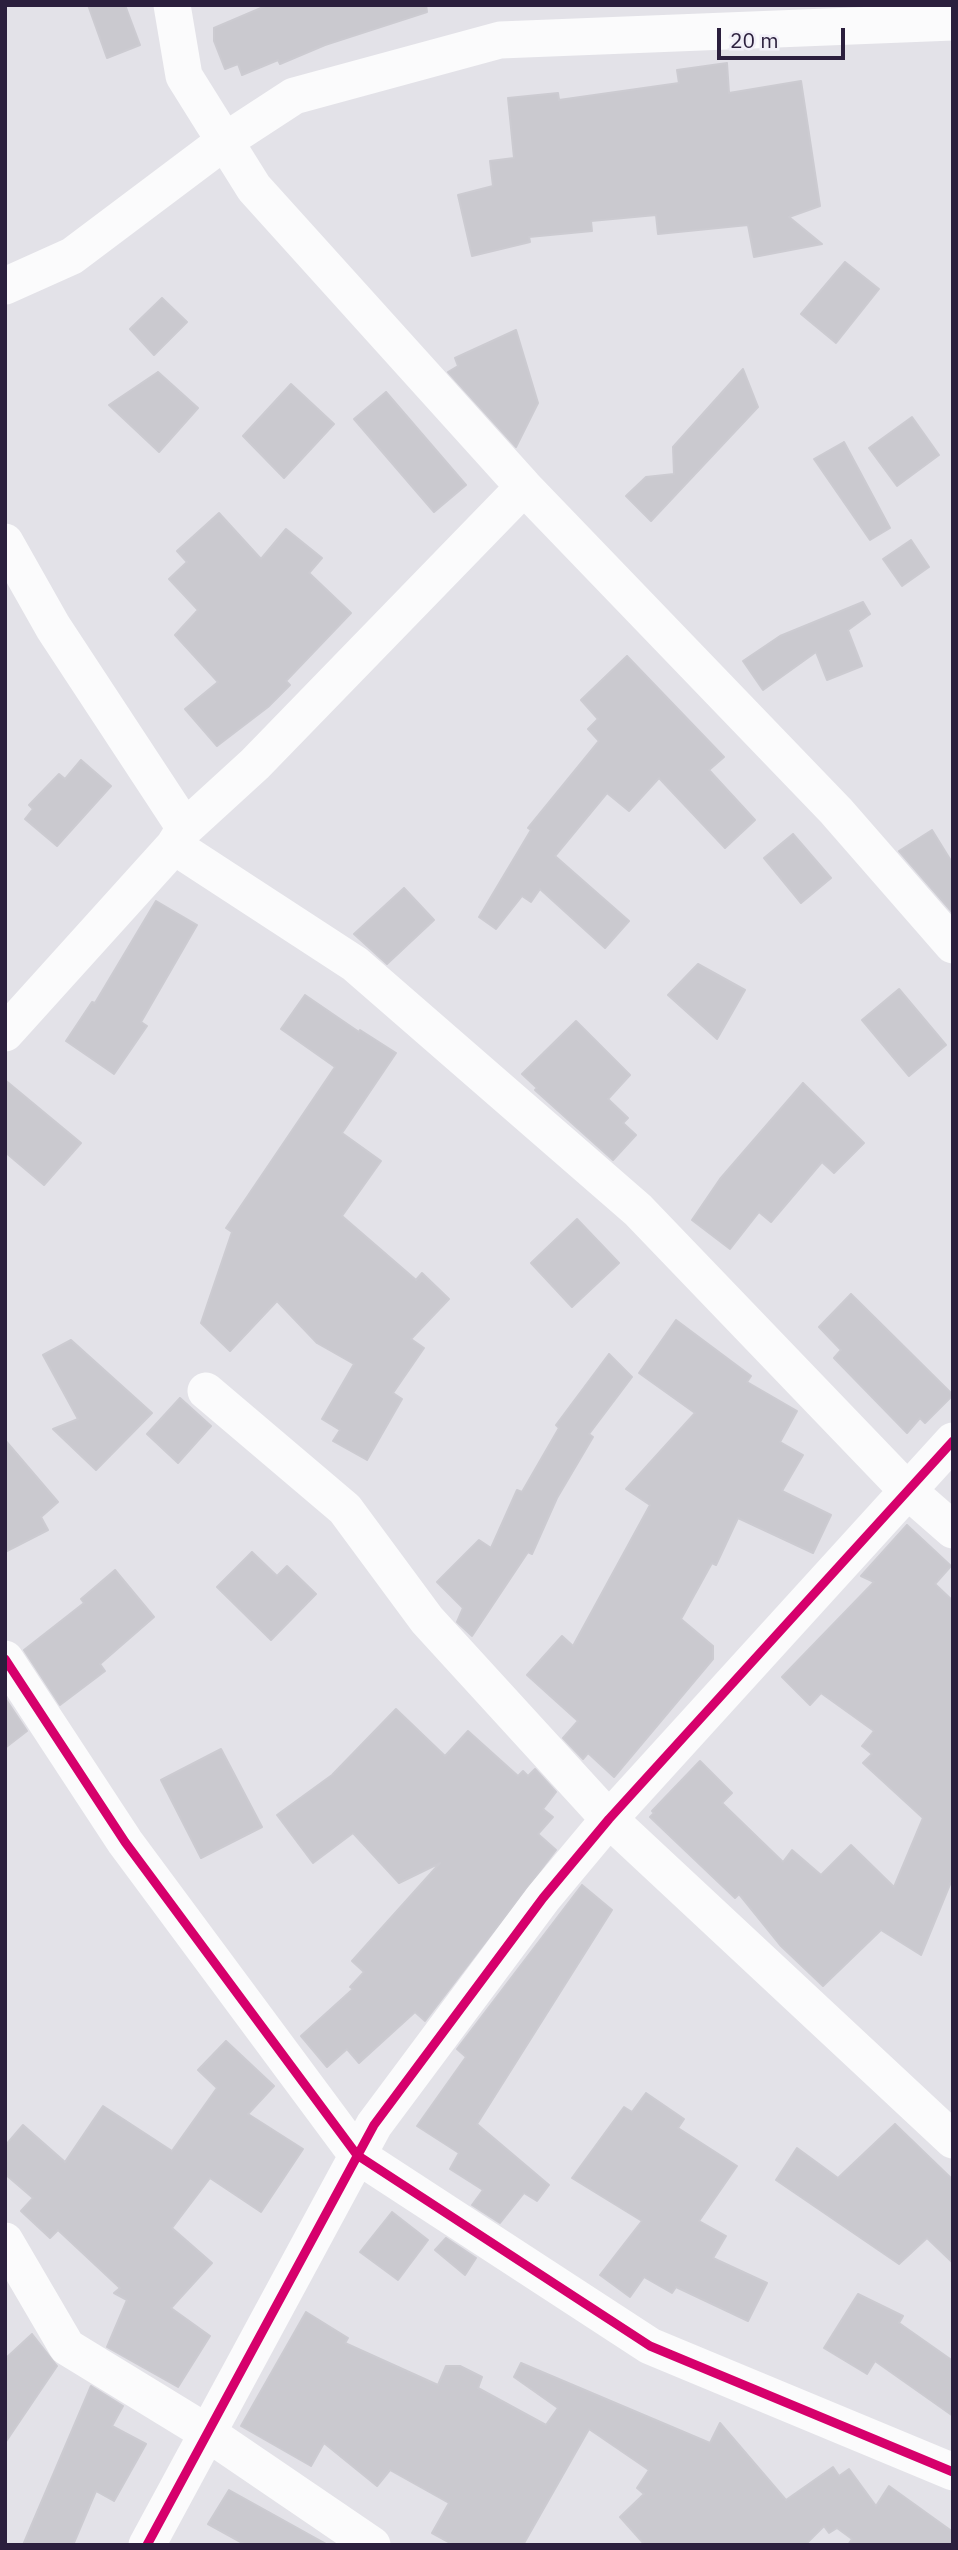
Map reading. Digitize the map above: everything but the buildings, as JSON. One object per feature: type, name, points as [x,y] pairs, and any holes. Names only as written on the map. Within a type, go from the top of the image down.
[{"type":"street","points":[[173,5],[184,76],[254,188],[524,487],[836,811],[953,945]]},
{"type":"street","points":[[5,286],[72,256],[225,141],[294,96],[500,40],[953,22]]},
{"type":"street","points":[[5,1033],[180,837],[255,764],[524,487]]},
{"type":"street","points":[[5,542],[180,837],[355,964],[638,1210],[906,1489],[953,1530]]},
{"type":"street","points":[[206,1391],[345,1509],[427,1620],[609,1819],[953,2140]]},
{"type":"street","points":[[147,2545],[373,2125],[543,1898],[609,1819],[906,1489],[953,1441]]},
{"type":"street","points":[[5,1659],[125,1842],[357,2155],[650,2347],[953,2472]]},
{"type":"street","points":[[5,2241],[67,2347],[206,2432],[372,2545]]},
{"type":"cycle path","points":[[147,2545],[374,2125],[543,1898],[609,1819],[953,1441]]},
{"type":"cycle path","points":[[5,1659],[125,1842],[357,2155],[650,2346],[953,2472]]}]
